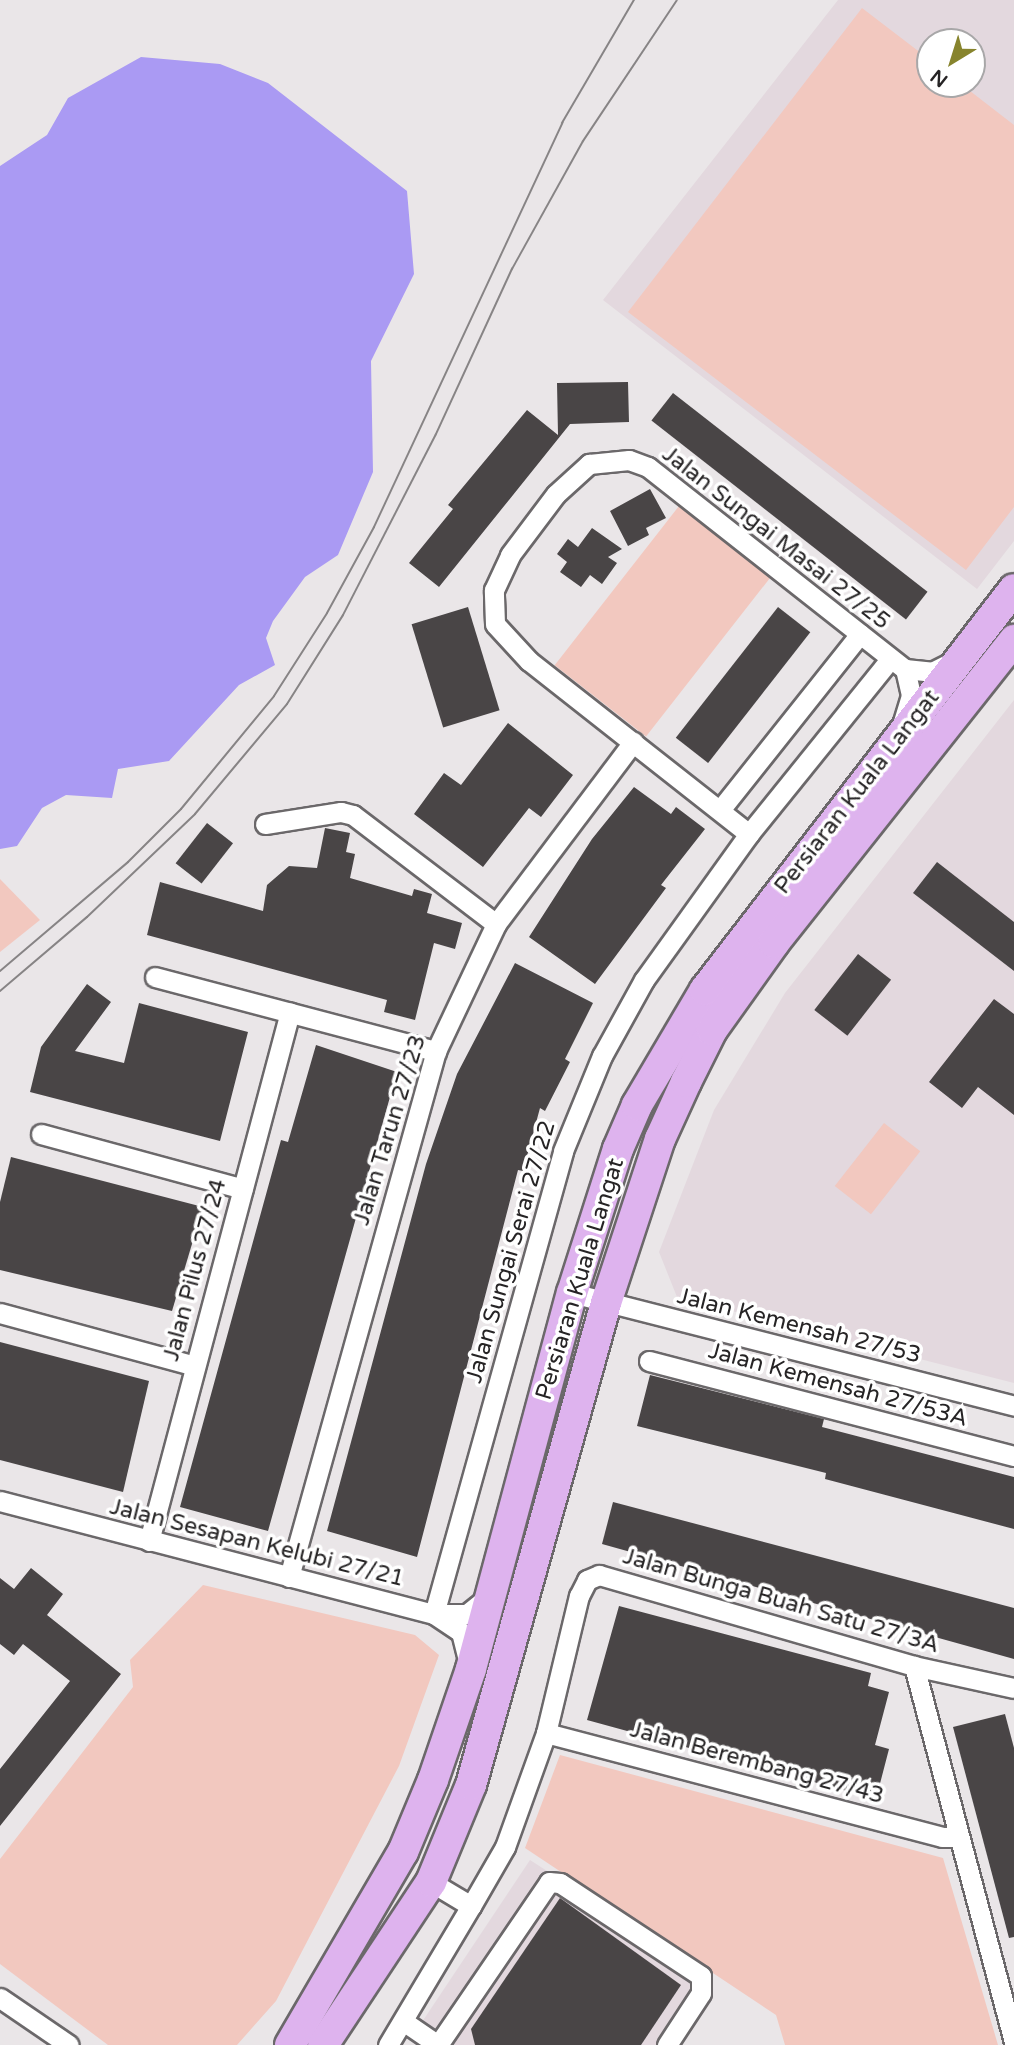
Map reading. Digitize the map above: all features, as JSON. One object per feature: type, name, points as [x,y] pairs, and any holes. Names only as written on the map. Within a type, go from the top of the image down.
[{"type":"main road","name":"Persiaran Kuala Langat","points":[[290,2045],[403,1852],[471,1669],[572,1293],[618,1149],[669,1045],[705,990],[1014,589]]},
{"type":"main road","name":"Persiaran Kuala Langat","points":[[323,2045],[431,1882],[495,1712],[606,1303],[660,1139],[712,1030],[774,943],[1008,653]]},
{"type":"street","name":"Jalan Sungai Masai 27/25","points":[[749,834],[508,643],[495,624],[492,606],[494,590],[510,555],[556,494],[589,464],[629,460],[648,467],[898,664]]},
{"type":"street","points":[[720,810],[860,634]]},
{"type":"street","points":[[898,664],[932,672],[961,658]]},
{"type":"street","points":[[898,664],[911,695],[899,737]]},
{"type":"street","name":"Jalan Sungai Serai 27/22","points":[[434,1614],[563,1151],[602,1056],[644,980],[749,834],[898,664]]},
{"type":"street","name":"Jalan Tarun 27/23","points":[[289,1577],[436,1051],[496,924],[633,742]]},
{"type":"street","points":[[265,824],[341,811],[353,815],[496,924]]},
{"type":"street","points":[[155,977],[436,1051]]},
{"type":"street","name":"Jalan Pilus 27/24","points":[[149,1541],[290,1012]]},
{"type":"street","points":[[41,1134],[243,1189]]},
{"type":"street","name":"Jalan Kemensah 27/53","points":[[572,1293],[1014,1406]]},
{"type":"street","points":[[0,1312],[195,1366]]},
{"type":"street","name":"Jalan Kemensah 27/53A","points":[[649,1360],[1014,1456]]},
{"type":"street","name":"Jalan Sesapan Kelubi 27/21","points":[[0,1501],[434,1614],[461,1632],[471,1669]]},
{"type":"street","name":"Jalan Bunga Buah Satu 27/3A","points":[[388,2045],[505,1847],[546,1733],[579,1595],[587,1580],[599,1575],[914,1666],[1014,1688]]},
{"type":"street","points":[[434,1614],[467,1614],[492,1594]]},
{"type":"street","points":[[914,1666],[956,1836],[1014,2042]]},
{"type":"street","name":"Jalan Berembang 27/43","points":[[546,1733],[942,1837],[956,1836]]},
{"type":"street","points":[[431,1882],[471,1906]]},
{"type":"street","points":[[403,2021],[438,2045],[549,1882],[560,1883],[701,1976],[701,1993],[667,2045]]},
{"type":"street","points":[[0,1997],[69,2045]]},
{"type":"shaded area","points":[[838,0],[1014,0],[1014,541],[977,589],[603,300]]},
{"type":"shaded area","points":[[862,8],[916,49],[916,98],[979,98],[1014,125],[1014,507],[966,570],[628,312]]},
{"type":"shaded area","points":[[141,57],[220,64],[268,83],[407,191],[414,274],[371,361],[373,472],[338,555],[305,577],[273,621],[266,638],[275,665],[239,685],[169,761],[118,769],[112,798],[66,795],[42,808],[17,846],[0,849],[0,166],[47,135],[68,98]]},
{"type":"shaded area","points":[[679,506],[770,577],[646,737],[555,665]]},
{"type":"shaded area","points":[[1014,700],[1014,1383],[677,1297],[659,1252],[714,1110],[785,993]]},
{"type":"shaded area","points":[[0,879],[40,920],[0,952]]},
{"type":"shaded area","points":[[884,1123],[920,1151],[871,1214],[835,1186]]},
{"type":"shaded area","points":[[203,1585],[415,1635],[439,1655],[399,1766],[276,2001],[237,2045],[108,2045],[0,1964],[0,1859],[133,1687],[130,1660]]},
{"type":"shaded area","points":[[560,1755],[943,1858],[998,2045],[785,2045],[776,2015],[525,1848]]},
{"type":"shaded area","points":[[530,1860],[707,1974],[660,2045],[449,2045],[420,2025]]},
{"type":"building","points":[[628,382],[629,422],[570,424],[439,587],[409,563],[453,509],[448,505],[527,410],[558,435],[557,383]]},
{"type":"building","points":[[673,393],[928,592],[906,619],[651,421]]},
{"type":"building","points":[[650,489],[666,518],[646,528],[649,535],[628,546],[610,511]]},
{"type":"building","points":[[592,528],[622,549],[608,557],[617,563],[602,584],[590,575],[581,587],[560,572],[567,562],[557,554],[568,539],[578,547]]},
{"type":"building","points":[[468,607],[500,710],[443,728],[412,624]]},
{"type":"building","points":[[778,607],[810,632],[708,763],[676,738]]},
{"type":"building","points":[[508,723],[573,775],[541,817],[529,808],[483,867],[414,814],[444,773],[461,785]]},
{"type":"building","points":[[634,787],[671,814],[676,807],[705,829],[661,885],[666,888],[595,984],[529,937],[592,839]]},
{"type":"building","points":[[207,823],[233,843],[202,884],[176,863]]},
{"type":"building","points":[[325,828],[350,833],[346,852],[355,854],[350,878],[412,896],[414,889],[432,894],[427,913],[462,923],[455,949],[434,943],[415,1020],[384,1012],[387,1000],[147,935],[160,882],[263,911],[267,885],[289,866],[317,868]]},
{"type":"building","points":[[937,862],[1014,922],[1014,971],[913,893]]},
{"type":"building","points":[[858,954],[891,980],[847,1036],[814,1010]]},
{"type":"building","points":[[515,963],[593,1003],[565,1059],[570,1062],[545,1111],[540,1108],[523,1171],[518,1170],[417,1557],[327,1531],[426,1164],[457,1074]]},
{"type":"building","points":[[87,984],[111,1002],[75,1051],[124,1063],[139,1003],[248,1032],[220,1141],[30,1092],[41,1047]]},
{"type":"building","points":[[994,999],[1014,1014],[1014,1115],[978,1087],[962,1108],[929,1082]]},
{"type":"building","points":[[316,1045],[397,1072],[268,1531],[180,1507],[281,1140],[288,1142]]},
{"type":"building","points":[[11,1157],[203,1207],[172,1311],[0,1270],[0,1202]]},
{"type":"building","points":[[0,1342],[149,1381],[123,1492],[0,1460]]},
{"type":"building","points":[[650,1375],[824,1419],[822,1427],[1014,1477],[1014,1529],[825,1479],[826,1473],[637,1426]]},
{"type":"building","points":[[613,1502],[1014,1608],[1014,1659],[602,1544]]},
{"type":"building","points":[[31,1568],[63,1594],[47,1615],[121,1674],[0,1826],[0,1769],[70,1681],[23,1644],[14,1655],[0,1644],[0,1578],[14,1589]]},
{"type":"building","points":[[619,1606],[871,1673],[868,1686],[889,1692],[875,1745],[889,1749],[876,1799],[587,1720]]},
{"type":"building","points":[[1005,1714],[1014,1748],[1014,1937],[1009,1938],[953,1727]]},
{"type":"building","points":[[560,1898],[681,1985],[641,2045],[475,2045],[471,2029]]},
{"type":"tram line","points":[[0,971],[128,862],[181,809],[274,696],[327,613],[374,527],[562,123],[634,0]]},
{"type":"tram line","points":[[0,991],[87,917],[195,814],[287,704],[343,615],[436,434],[512,269],[583,141],[677,0]]}]
